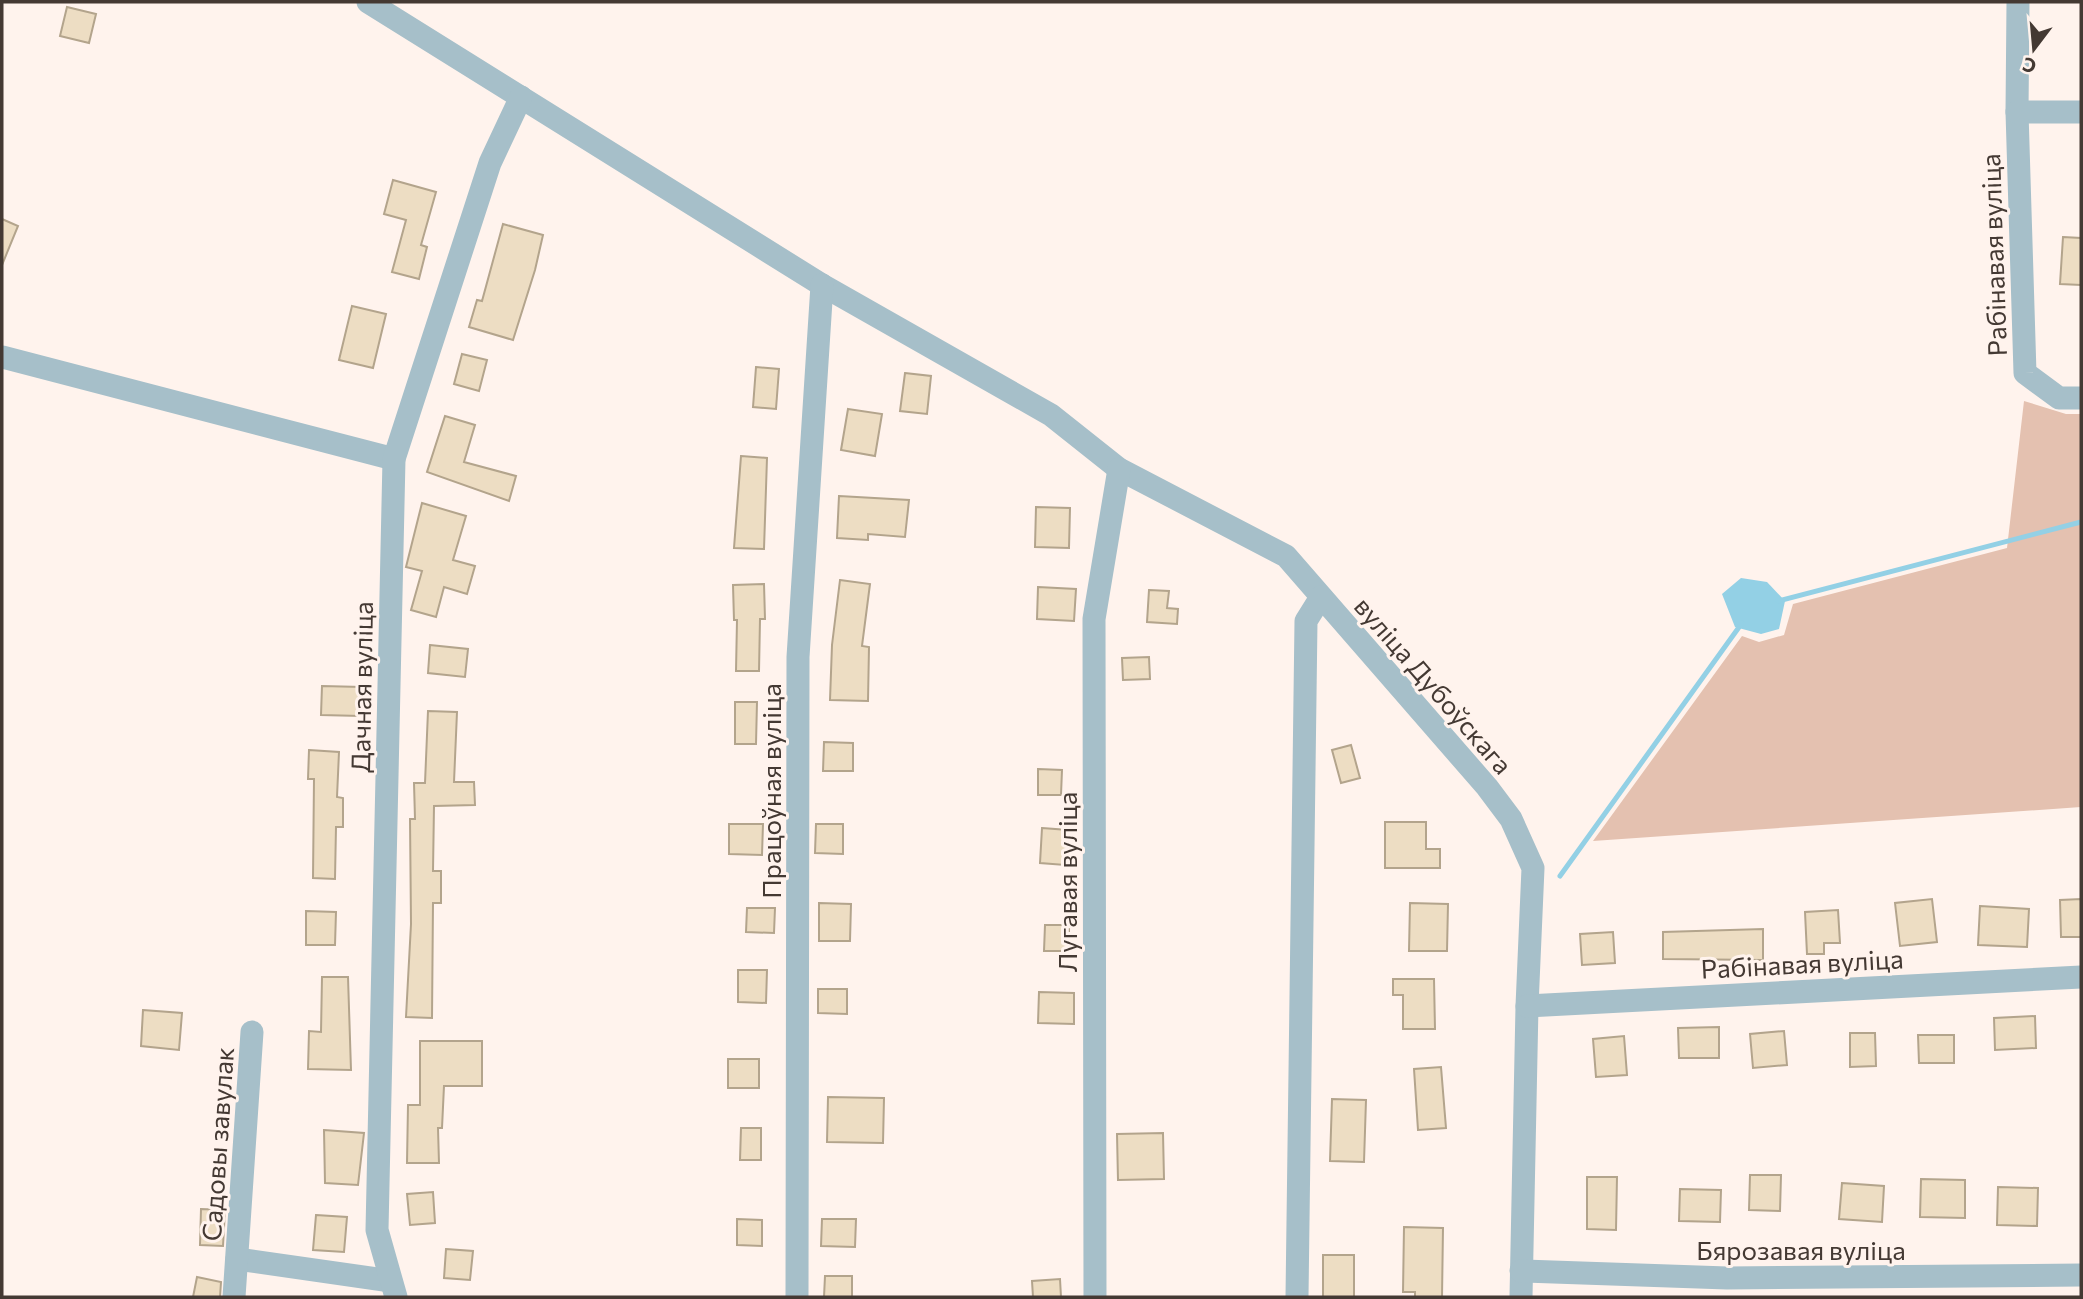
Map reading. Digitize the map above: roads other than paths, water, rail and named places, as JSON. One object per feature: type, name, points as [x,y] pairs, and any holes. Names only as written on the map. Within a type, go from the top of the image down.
[{"type":"street","points":[[368,2],[822,285],[1051,415],[1119,469],[1286,556],[1321,597]]},
{"type":"street","name":"Рабінавая вуліца","points":[[2018,2],[2017,112],[2025,373],[2059,398],[2081,398]]},
{"type":"street","name":"Дачная вуліца","points":[[393,1289],[377,1230],[394,459],[490,163],[521,97]]},
{"type":"street","points":[[2017,112],[2081,112]]},
{"type":"street","name":"Працоўная вуліца","points":[[797,1297],[798,657],[822,285]]},
{"type":"street","points":[[2,357],[394,459]]},
{"type":"street","name":"Лугавая вуліца","points":[[1095,1297],[1094,619],[1119,469]]},
{"type":"street","name":"вуліца Дубоўскага","points":[[1297,1297],[1306,621],[1321,597],[1487,787],[1511,819],[1533,868],[1527,1006],[1521,1297]]},
{"type":"street","name":"Рабінавая вуліца","points":[[1527,1006],[2081,976]]},
{"type":"street","name":"Садовы завулак","points":[[234,1297],[252,1031]]},
{"type":"street","name":"Садовы завулак","points":[[237,1259],[393,1289]]},
{"type":"street","name":"Бярозавая вуліца","points":[[1521,1271],[1727,1278],[2081,1275]]},
{"type":"water","points":[[1741,578],[1767,582],[1785,601],[1779,629],[1761,634],[1735,627],[1722,594]]},
{"type":"waterway","points":[[1778,601],[2081,522]]},
{"type":"waterway","points":[[1560,876],[1742,623]]}]
